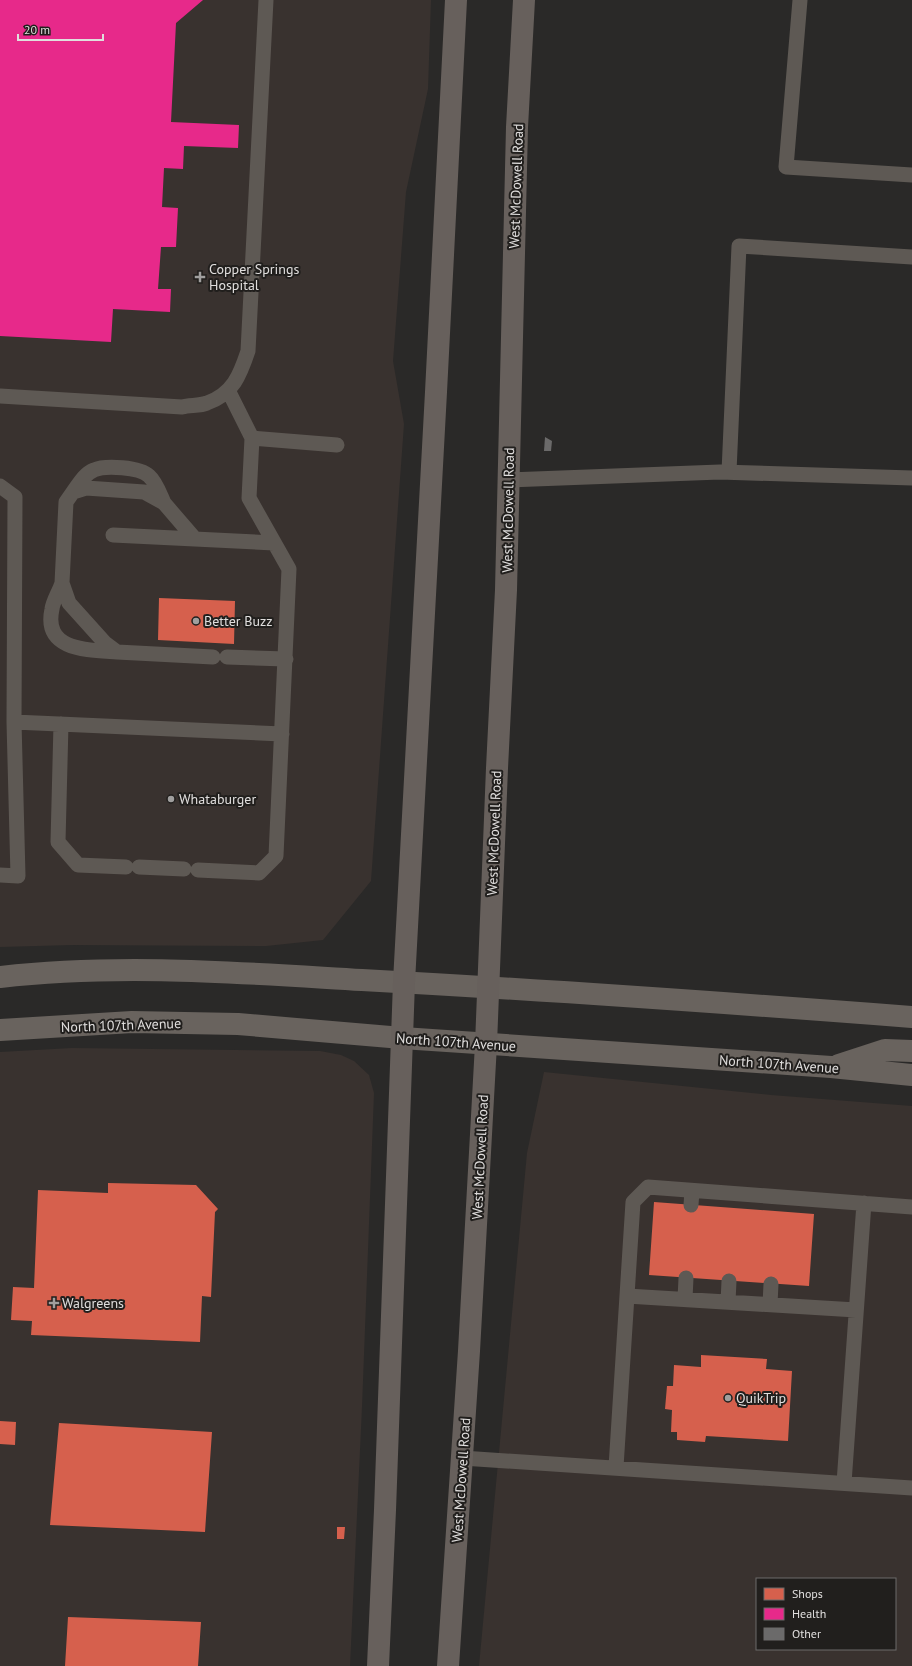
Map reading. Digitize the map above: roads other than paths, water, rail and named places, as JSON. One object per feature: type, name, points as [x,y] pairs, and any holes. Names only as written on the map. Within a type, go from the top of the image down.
[{"type":"main road","points":[[378,1666],[404,982],[438,370],[456,0]]},
{"type":"main road","name":"West McDowell Road","points":[[448,1666],[462,1458],[486,1044],[506,590],[517,126],[524,0]]},
{"type":"main road","points":[[0,977],[28,973],[134,970],[243,973],[488,987],[912,1016]]},
{"type":"main road","name":"North 107th Avenue","points":[[0,1030],[132,1022],[222,1023],[402,1038],[831,1067],[912,1075]]},
{"type":"main road","points":[[831,1067],[886,1050],[912,1051]]},
{"type":"lane","points":[[0,396],[182,407],[207,403],[229,392],[241,372],[248,351],[266,0]]},
{"type":"lane","points":[[800,0],[786,167],[912,175]]},
{"type":"lane","points":[[729,472],[739,246],[912,257]]},
{"type":"lane","points":[[61,724],[58,842],[78,865],[259,873],[276,856],[289,569],[249,498],[252,438],[229,392]]},
{"type":"lane","points":[[252,438],[337,445]]},
{"type":"lane","points":[[195,539],[164,503],[148,475],[137,469],[105,468],[94,469],[84,476],[66,502],[62,583],[52,609],[51,622],[56,638],[68,646],[95,651],[286,659]]},
{"type":"lane","points":[[508,480],[729,472],[912,478]]},
{"type":"lane","points":[[0,486],[15,497],[14,722],[18,876],[0,875]]},
{"type":"lane","points":[[72,492],[86,488],[144,492],[164,503]]},
{"type":"lane","points":[[113,535],[274,543]]},
{"type":"lane","points":[[62,583],[69,603],[105,643],[117,652]]},
{"type":"lane","points":[[14,722],[282,734]]},
{"type":"lane","points":[[616,1467],[633,1202],[648,1188],[692,1198],[777,1204],[864,1203],[912,1206]]},
{"type":"lane","points":[[844,1483],[864,1203]]},
{"type":"lane","points":[[685,1299],[686,1278]]},
{"type":"lane","points":[[728,1302],[729,1281]]},
{"type":"lane","points":[[770,1304],[771,1284]]},
{"type":"lane","points":[[627,1296],[856,1310]]},
{"type":"lane","points":[[462,1458],[616,1467],[912,1488]]},
{"type":"place","name":"Copper Springs Hospital","points":[[200,277]]},
{"type":"place","name":"Better Buzz","points":[[196,621]]},
{"type":"place","name":"Whataburger","points":[[171,799]]},
{"type":"place","name":"Walgreens","points":[[54,1303]]},
{"type":"place","name":"QuikTrip","points":[[728,1398]]}]
